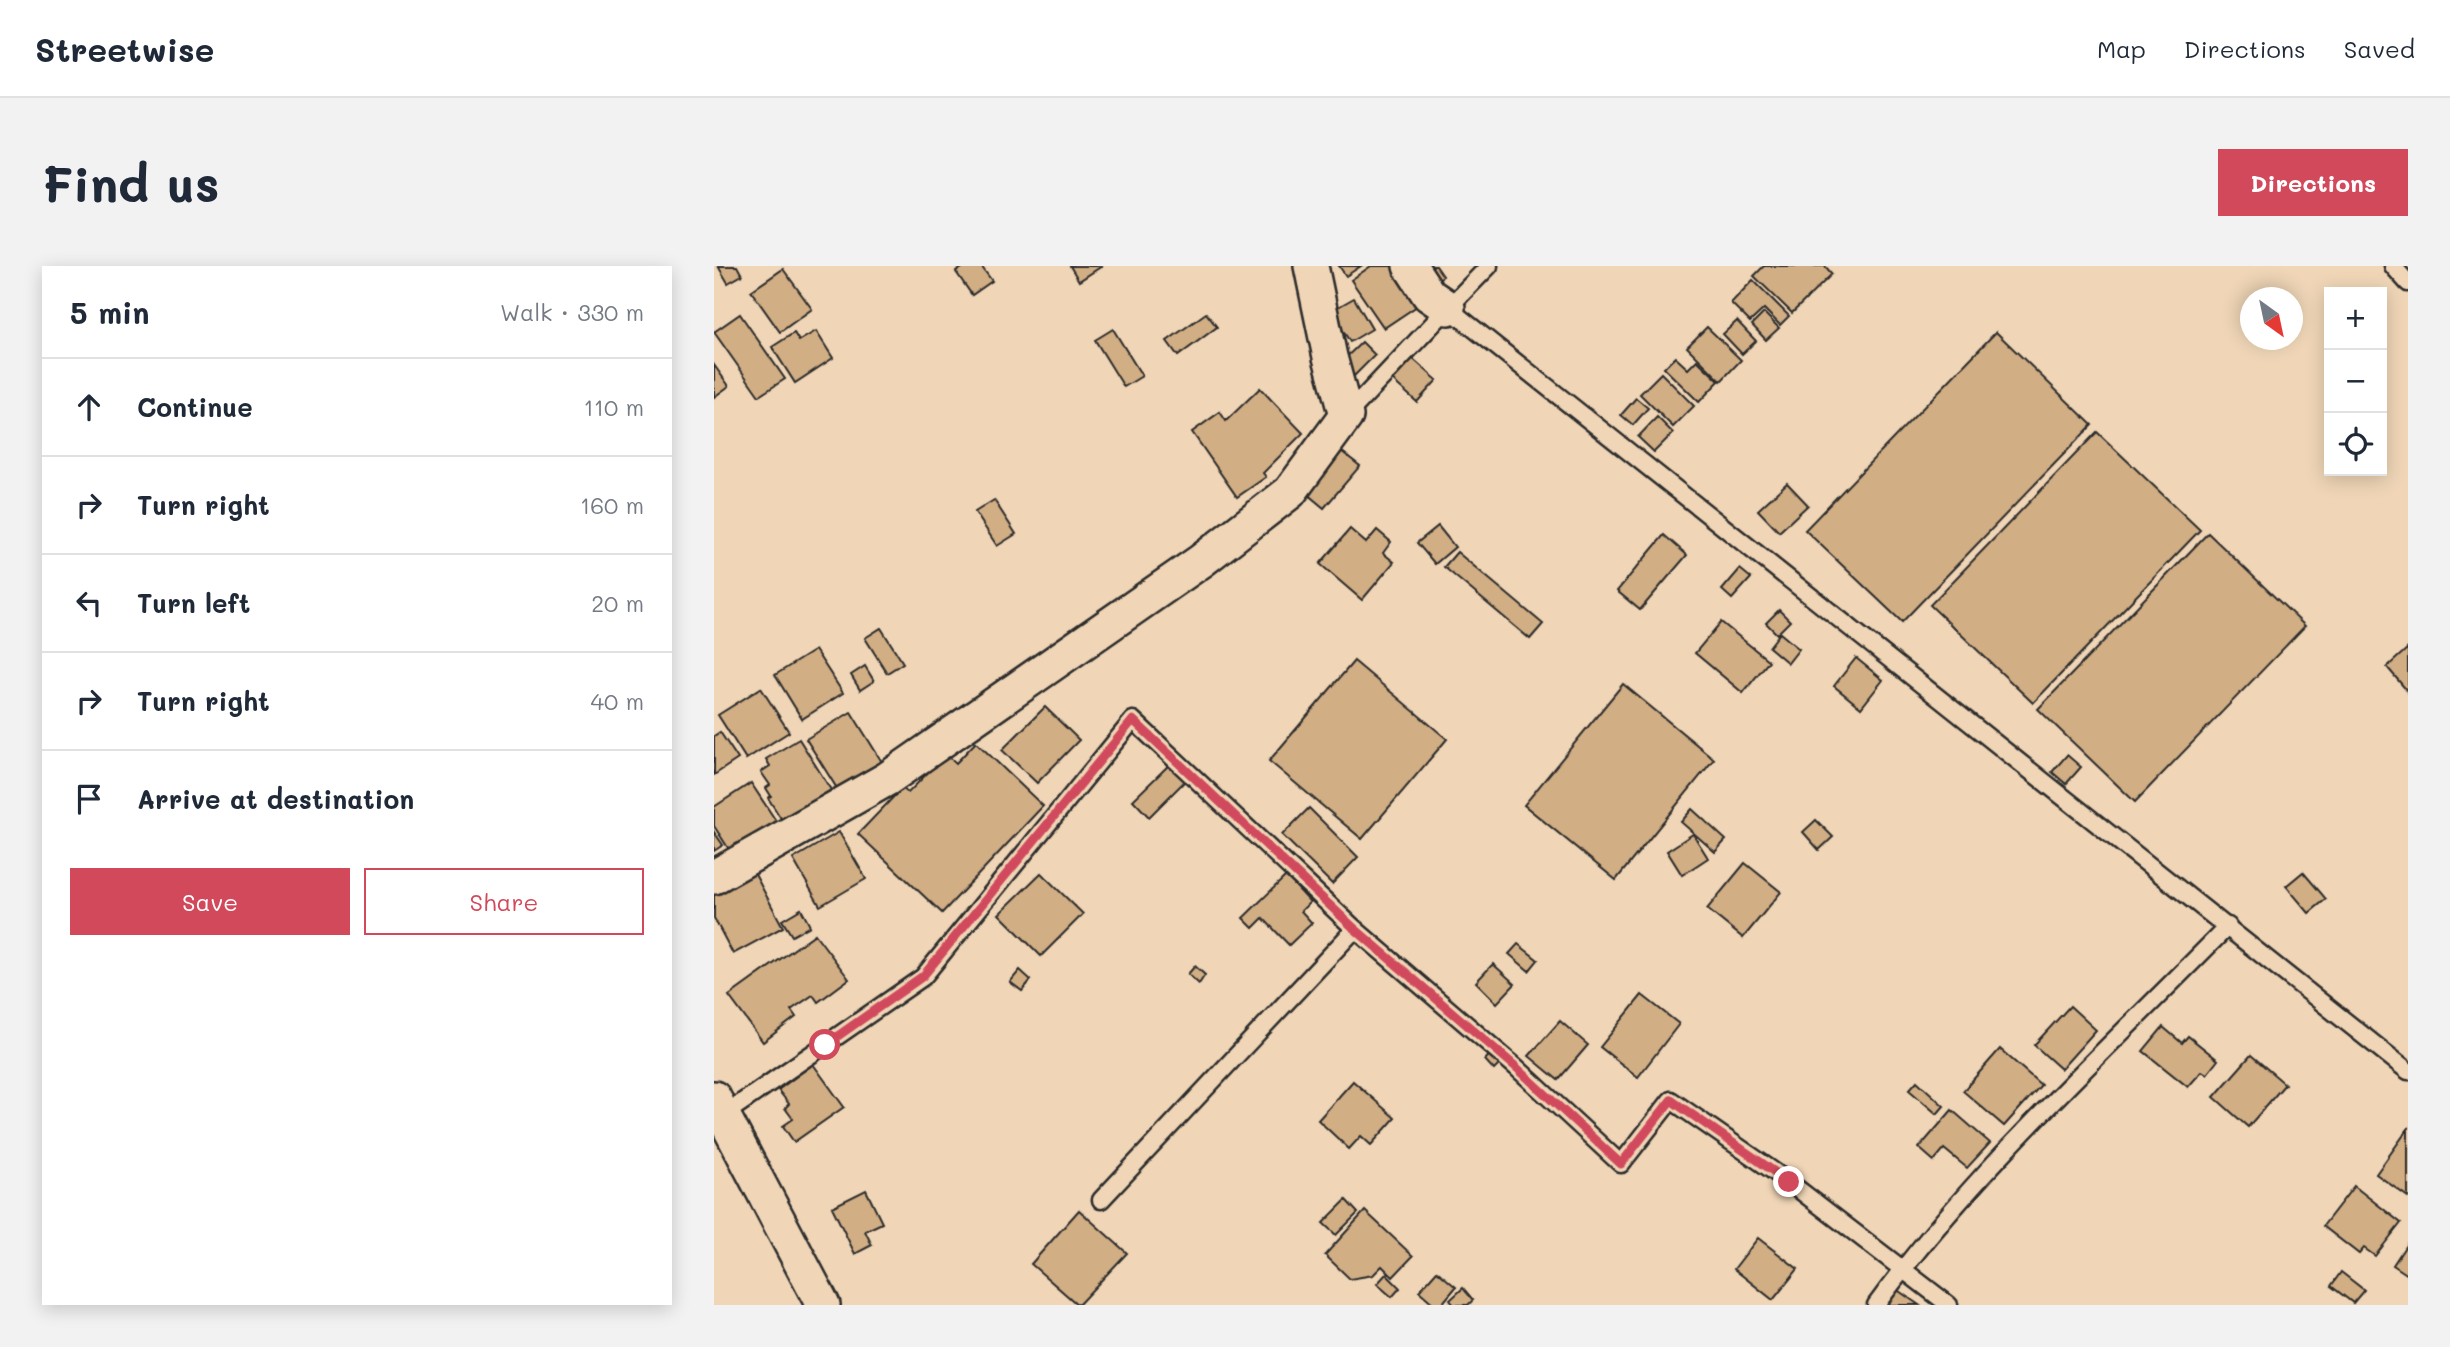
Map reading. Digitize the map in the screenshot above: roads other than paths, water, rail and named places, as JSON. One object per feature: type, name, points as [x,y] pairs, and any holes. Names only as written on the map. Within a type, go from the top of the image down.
[{"type":"street","points":[[714,877],[887,779],[1200,561],[1290,492],[1346,416],[1330,357],[1311,266]]},
{"type":"street","points":[[1410,266],[1429,295],[1448,308]]},
{"type":"street","points":[[718,1107],[823,1305]]},
{"type":"lane","points":[[1346,416],[1489,266]]},
{"type":"lane","points":[[2393,266],[2408,283]]},
{"type":"lane","points":[[1448,308],[2408,1071]]},
{"type":"lane","points":[[718,1107],[923,976],[1133,720],[1355,929],[1516,1067],[1621,1164],[1671,1100],[1789,1182],[1949,1305]]},
{"type":"lane","points":[[1876,1305],[1901,1270],[2003,1156],[2228,926]]},
{"type":"lane","points":[[1101,1200],[1355,929]]}]
